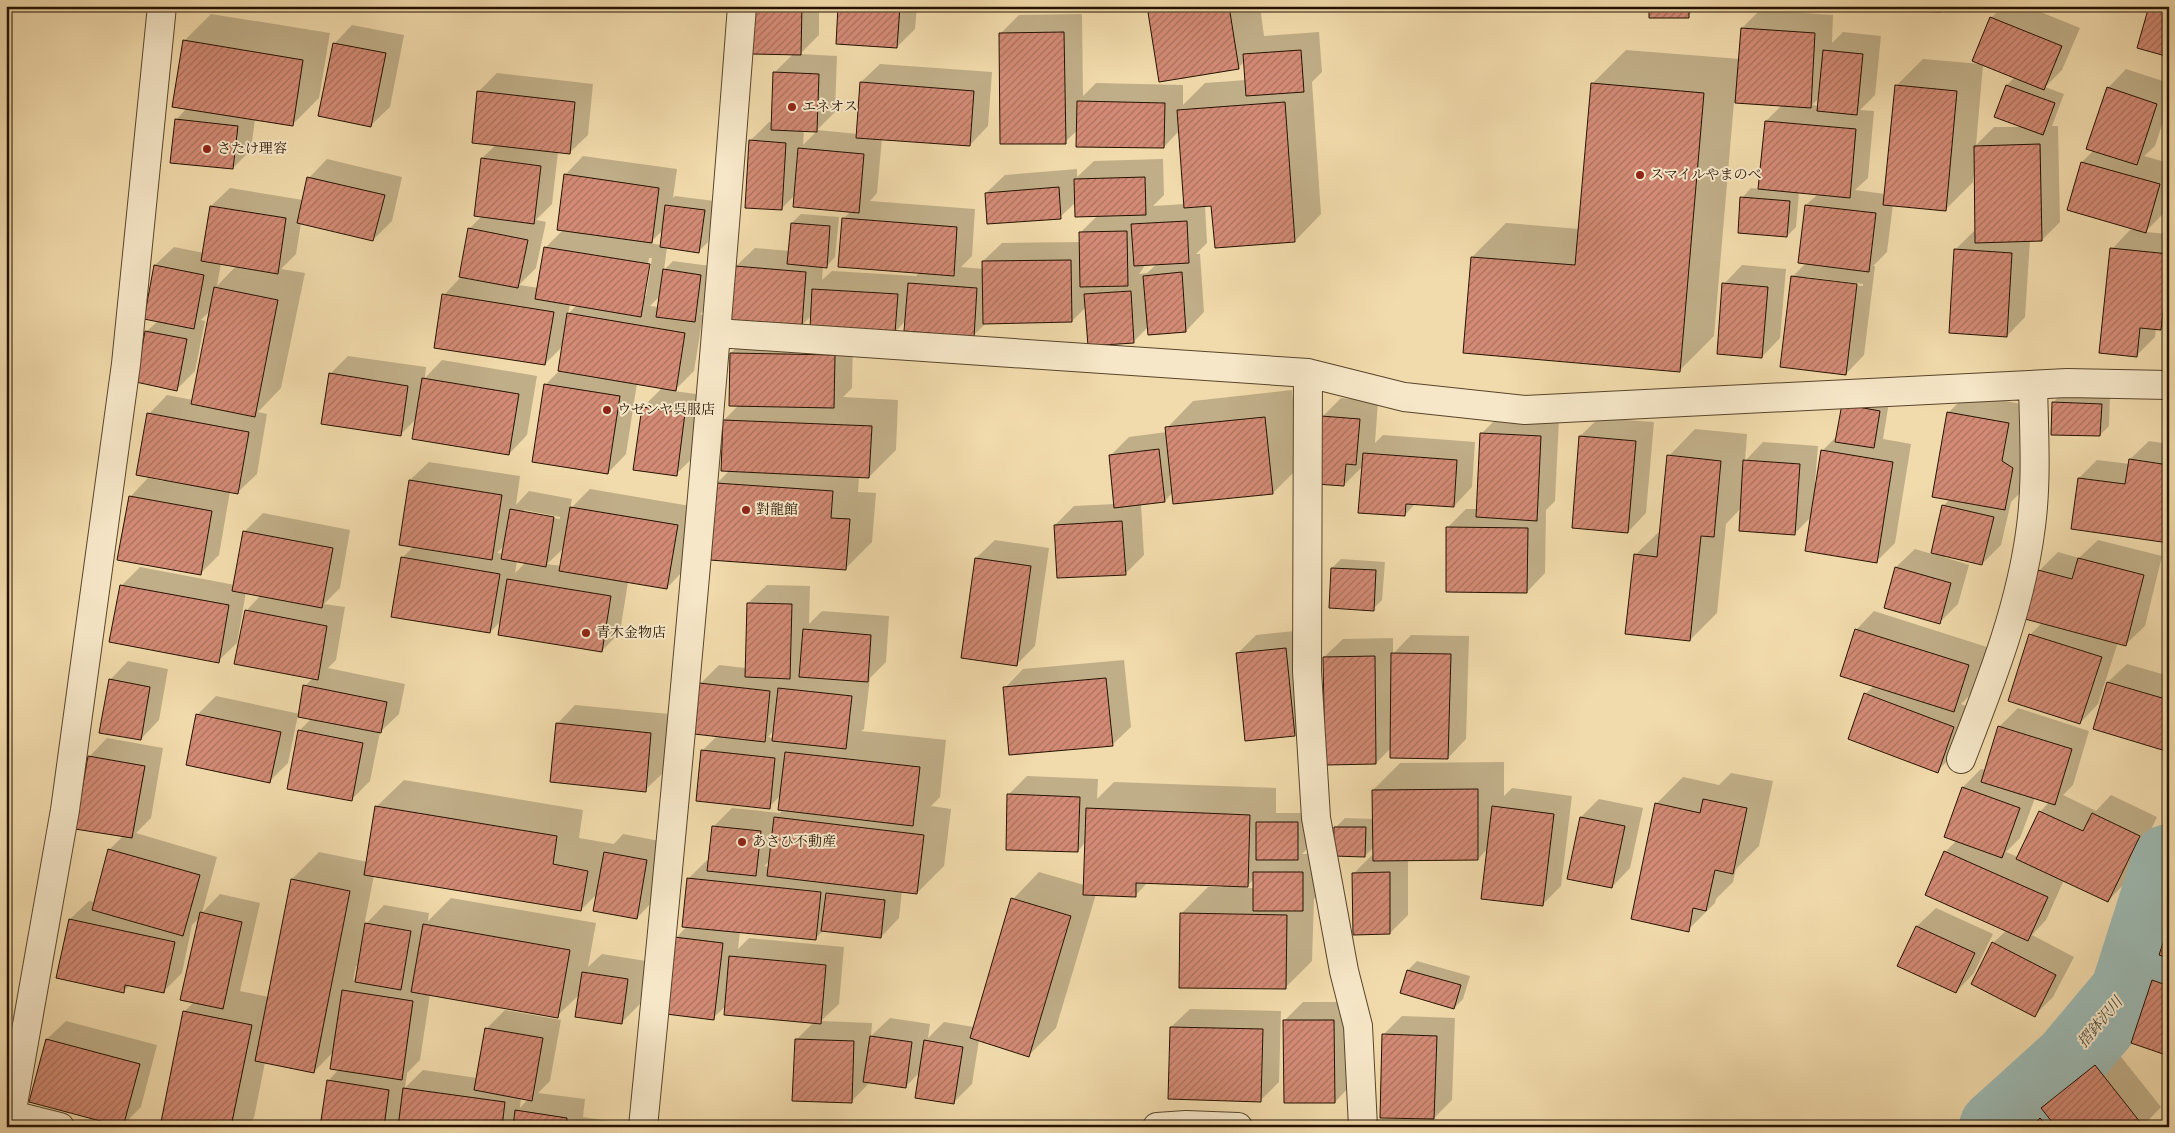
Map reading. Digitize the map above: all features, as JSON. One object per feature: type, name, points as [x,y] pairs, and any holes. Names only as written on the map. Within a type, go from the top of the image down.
[{"type":"street","points":[[60,1127],[10,1121],[65,810],[126,364],[162,6]]},
{"type":"street","points":[[643,1127],[673,822],[717,333],[742,6]]},
{"type":"street","points":[[717,333],[1308,374],[1404,397],[1525,410],[2067,383],[2169,385]]},
{"type":"street","points":[[1308,374],[1307,671],[1316,818],[1344,971],[1358,1026],[1363,1127]]},
{"type":"street","points":[[1961,759],[2002,651],[2031,526],[2035,465],[2033,385]]},
{"type":"street","points":[[1156,1127],[1186,1125],[1238,1127]]},
{"type":"building","points":[[751,6],[802,6],[801,55],[750,54]]},
{"type":"building","points":[[838,6],[900,6],[897,48],[836,44]]},
{"type":"building","points":[[1147,6],[1229,6],[1239,69],[1159,82]]},
{"type":"building","points":[[1649,6],[1689,6],[1689,18],[1649,18]]},
{"type":"building","points":[[1899,6],[1942,6],[1941,12],[1899,10]]},
{"type":"building","points":[[2149,6],[2169,6],[2169,57],[2137,48]]},
{"type":"building","points":[[1990,17],[2062,46],[2044,90],[1972,61]]},
{"type":"building","points":[[1741,28],[1815,33],[1811,108],[1735,103]]},
{"type":"building","points":[[1064,32],[1066,144],[1000,144],[999,33]]},
{"type":"building","points":[[183,40],[303,60],[293,126],[172,107]]},
{"type":"building","points":[[333,43],[386,53],[371,127],[318,116]]},
{"type":"building","points":[[1301,50],[1304,92],[1246,96],[1243,54]]},
{"type":"building","points":[[1823,50],[1863,54],[1857,115],[1817,111]]},
{"type":"building","points":[[773,72],[819,74],[817,132],[771,130]]},
{"type":"building","points":[[860,82],[974,91],[970,146],[856,138]]},
{"type":"building","name":"スマイルやまのべ","points":[[1591,83],[1704,93],[1680,372],[1463,353],[1471,257],[1575,265]]},
{"type":"building","points":[[1895,85],[1957,91],[1946,211],[1883,205]]},
{"type":"building","points":[[2006,85],[2055,103],[2043,135],[1994,117]]},
{"type":"building","points":[[2107,87],[2157,104],[2137,165],[2086,149]]},
{"type":"building","points":[[477,91],[575,102],[570,154],[472,143]]},
{"type":"building","points":[[1077,101],[1165,103],[1164,148],[1076,147]]},
{"type":"building","points":[[1285,102],[1295,242],[1215,248],[1211,206],[1184,208],[1177,110]]},
{"type":"building","points":[[175,119],[238,126],[233,169],[170,163]]},
{"type":"building","points":[[1765,121],[1856,129],[1850,198],[1758,189]]},
{"type":"building","points":[[749,140],[786,143],[782,210],[745,208]]},
{"type":"building","points":[[2040,144],[2042,241],[1975,243],[1974,146]]},
{"type":"building","points":[[798,148],[864,154],[859,213],[793,207]]},
{"type":"building","points":[[481,158],[541,166],[534,224],[474,216]]},
{"type":"building","points":[[2081,162],[2160,184],[2146,233],[2067,210]]},
{"type":"building","points":[[564,174],[659,188],[652,243],[557,230]]},
{"type":"building","points":[[307,177],[385,195],[373,241],[297,223]]},
{"type":"building","points":[[1145,177],[1146,215],[1075,217],[1074,179]]},
{"type":"building","points":[[1059,187],[1061,219],[987,224],[985,193]]},
{"type":"building","points":[[1740,197],[1790,201],[1787,237],[1738,233]]},
{"type":"building","points":[[665,205],[705,210],[699,253],[660,247]]},
{"type":"building","points":[[1805,205],[1876,213],[1869,272],[1798,263]]},
{"type":"building","points":[[210,206],[286,218],[278,274],[201,261]]},
{"type":"building","points":[[842,218],[957,227],[954,276],[838,267]]},
{"type":"building","points":[[1187,221],[1189,263],[1134,266],[1131,224]]},
{"type":"building","points":[[791,223],[830,226],[827,268],[787,264]]},
{"type":"building","points":[[468,228],[528,240],[518,288],[459,277]]},
{"type":"building","points":[[1127,231],[1128,286],[1080,287],[1079,232]]},
{"type":"building","points":[[544,247],[650,264],[641,317],[535,299]]},
{"type":"building","points":[[2110,248],[2169,254],[2161,330],[2140,328],[2137,357],[2099,353]]},
{"type":"building","points":[[1954,249],[2012,253],[2007,337],[1949,333]]},
{"type":"building","points":[[1071,260],[1072,322],[983,324],[982,261]]},
{"type":"building","points":[[154,265],[204,275],[194,329],[144,319]]},
{"type":"building","points":[[735,266],[806,272],[802,326],[731,320]]},
{"type":"building","points":[[663,269],[701,275],[695,322],[656,317]]},
{"type":"building","points":[[1182,272],[1186,332],[1148,335],[1143,276]]},
{"type":"building","points":[[1791,276],[1857,284],[1846,375],[1780,367]]},
{"type":"building","points":[[908,283],[977,288],[974,337],[904,331]]},
{"type":"building","points":[[1722,283],[1768,287],[1762,358],[1717,354]]},
{"type":"building","points":[[214,287],[278,300],[255,417],[191,404]]},
{"type":"building","points":[[812,289],[898,294],[895,333],[810,328]]},
{"type":"building","points":[[1131,291],[1134,343],[1088,346],[1084,294]]},
{"type":"building","points":[[442,294],[554,312],[545,365],[434,348]]},
{"type":"building","points":[[567,313],[685,333],[676,391],[558,371]]},
{"type":"building","points":[[145,331],[187,339],[177,391],[136,382]]},
{"type":"building","points":[[730,353],[835,355],[834,408],[729,406]]},
{"type":"building","points":[[329,373],[408,386],[401,436],[321,424]]},
{"type":"building","points":[[422,378],[519,394],[509,455],[412,439]]},
{"type":"building","points":[[544,384],[620,396],[608,474],[532,462]]},
{"type":"building","points":[[2052,402],[2102,404],[2100,436],[2051,435]]},
{"type":"building","points":[[1842,404],[1880,411],[1874,448],[1835,442]]},
{"type":"building","points":[[642,407],[685,413],[677,476],[633,470]]},
{"type":"building","points":[[1947,412],[2009,423],[2002,461],[2013,468],[2005,510],[1932,497]]},
{"type":"building","points":[[147,413],[249,432],[238,494],[136,475]]},
{"type":"building","points":[[1321,416],[1360,419],[1356,465],[1346,464],[1344,486],[1316,484]]},
{"type":"building","points":[[1265,417],[1273,494],[1173,504],[1165,427]]},
{"type":"building","points":[[723,420],[872,426],[869,478],[721,471]]},
{"type":"building","points":[[1480,433],[1541,436],[1537,521],[1476,517]]},
{"type":"building","points":[[1579,436],[1636,441],[1628,533],[1572,528]]},
{"type":"building","points":[[1159,449],[1165,502],[1114,508],[1109,455]]},
{"type":"building","points":[[1821,450],[1893,462],[1877,563],[1805,551]]},
{"type":"building","points":[[1363,453],[1457,460],[1454,507],[1406,504],[1405,516],[1358,513]]},
{"type":"building","points":[[1667,455],[1721,461],[1714,537],[1701,536],[1690,641],[1625,634],[1634,554],[1657,557]]},
{"type":"building","points":[[2129,459],[2169,465],[2169,543],[2071,529],[2078,478],[2125,484]]},
{"type":"building","points":[[1743,460],[1800,464],[1795,535],[1739,531]]},
{"type":"building","points":[[409,480],[502,495],[492,560],[399,545]]},
{"type":"building","points":[[716,483],[833,491],[831,518],[850,519],[846,570],[710,560]]},
{"type":"building","points":[[129,496],[212,511],[201,575],[117,560]]},
{"type":"building","points":[[1942,505],[1994,517],[1982,565],[1931,553]]},
{"type":"building","points":[[570,507],[678,525],[667,589],[559,571]]},
{"type":"building","points":[[510,509],[554,517],[546,567],[501,559]]},
{"type":"building","points":[[1122,521],[1126,575],[1057,578],[1054,525]]},
{"type":"building","points":[[1446,527],[1528,528],[1527,593],[1446,592]]},
{"type":"building","points":[[243,531],[333,548],[322,608],[232,591]]},
{"type":"building","points":[[401,557],[500,574],[490,633],[391,617]]},
{"type":"building","points":[[975,558],[1031,566],[1017,666],[961,658]]},
{"type":"building","points":[[2078,558],[2144,575],[2126,646],[2025,619],[2038,570],[2072,579]]},
{"type":"building","points":[[1895,567],[1951,583],[1940,624],[1884,608]]},
{"type":"building","points":[[1331,568],[1376,570],[1374,611],[1329,608]]},
{"type":"building","points":[[507,579],[611,596],[602,652],[498,635]]},
{"type":"building","points":[[120,585],[229,605],[219,663],[109,642]]},
{"type":"building","points":[[747,603],[792,604],[790,679],[745,677]]},
{"type":"building","points":[[245,610],[327,626],[318,680],[234,664]]},
{"type":"building","points":[[803,629],[871,635],[868,682],[799,677]]},
{"type":"building","points":[[1855,629],[1969,665],[1954,712],[1840,676]]},
{"type":"building","points":[[2029,634],[2102,657],[2080,724],[2008,701]]},
{"type":"building","points":[[1286,648],[1295,736],[1245,741],[1236,653]]},
{"type":"building","points":[[1391,653],[1451,654],[1448,759],[1390,758]]},
{"type":"building","points":[[1375,656],[1376,764],[1325,765],[1323,657]]},
{"type":"building","points":[[1106,678],[1113,746],[1009,755],[1003,687]]},
{"type":"building","points":[[109,679],[150,687],[141,740],[99,733]]},
{"type":"building","points":[[2107,682],[2169,700],[2169,752],[2093,729]]},
{"type":"building","points":[[699,683],[770,691],[765,742],[694,734]]},
{"type":"building","points":[[303,685],[387,702],[381,733],[298,717]]},
{"type":"building","points":[[778,688],[852,696],[846,749],[772,741]]},
{"type":"building","points":[[1864,693],[1954,727],[1938,773],[1848,739]]},
{"type":"building","points":[[196,714],[281,732],[270,783],[186,765]]},
{"type":"building","points":[[556,723],[651,733],[646,792],[550,782]]},
{"type":"building","points":[[1998,726],[2072,749],[2055,805],[1981,782]]},
{"type":"building","points":[[298,730],[363,743],[352,801],[287,789]]},
{"type":"building","points":[[701,750],[775,758],[770,809],[696,801]]},
{"type":"building","points":[[785,752],[920,767],[913,826],[778,810]]},
{"type":"building","points":[[88,756],[145,766],[132,838],[75,829]]},
{"type":"building","points":[[1962,787],[2020,808],[2002,858],[1944,837]]},
{"type":"building","points":[[1478,789],[1478,860],[1373,861],[1372,790]]},
{"type":"building","points":[[1007,794],[1080,797],[1078,852],[1006,850]]},
{"type":"building","points":[[1703,799],[1747,808],[1733,874],[1715,870],[1706,911],[1693,908],[1689,932],[1631,919],[1655,803],[1700,813]]},
{"type":"building","points":[[375,806],[557,836],[553,864],[588,871],[581,911],[364,875]]},
{"type":"building","points":[[1492,806],[1554,814],[1543,906],[1481,899]]},
{"type":"building","points":[[1086,808],[1250,815],[1248,887],[1136,883],[1136,897],[1083,895]]},
{"type":"building","points":[[2039,811],[2083,831],[2092,813],[2140,836],[2108,902],[2016,859]]},
{"type":"building","points":[[774,817],[924,835],[917,894],[767,876]]},
{"type":"building","points":[[1580,817],[1625,826],[1612,888],[1567,879]]},
{"type":"building","points":[[1256,822],[1298,822],[1298,860],[1256,860]]},
{"type":"building","points":[[712,826],[761,831],[756,876],[707,871]]},
{"type":"building","points":[[1334,827],[1366,827],[1365,857],[1333,856]]},
{"type":"building","points":[[108,849],[200,875],[183,936],[92,910]]},
{"type":"building","points":[[1944,851],[2048,897],[2028,941],[1925,895]]},
{"type":"building","points":[[604,852],[647,860],[637,919],[593,911]]},
{"type":"building","points":[[1253,872],[1303,872],[1303,911],[1253,911]]},
{"type":"building","points":[[1390,872],[1390,934],[1353,935],[1352,873]]},
{"type":"building","points":[[687,878],[821,892],[816,940],[682,927]]},
{"type":"building","points":[[291,879],[350,891],[314,1073],[255,1061]]},
{"type":"building","points":[[826,893],[885,900],[881,938],[821,931]]},
{"type":"building","points":[[1011,898],[1071,916],[1029,1057],[970,1038]]},
{"type":"building","points":[[200,912],[242,922],[223,1009],[180,1000]]},
{"type":"building","points":[[1180,913],[1287,915],[1286,989],[1179,988]]},
{"type":"building","points":[[69,919],[175,942],[164,993],[125,985],[124,993],[56,978]]},
{"type":"building","points":[[365,923],[411,931],[401,990],[355,982]]},
{"type":"building","points":[[423,924],[570,950],[558,1018],[411,992]]},
{"type":"building","points":[[2169,925],[2169,958],[2159,955]]},
{"type":"building","points":[[1916,926],[1975,953],[1956,993],[1897,966]]},
{"type":"building","points":[[674,937],[723,943],[714,1020],[666,1014]]},
{"type":"building","points":[[1992,942],[2056,975],[2035,1017],[1971,984]]},
{"type":"building","points":[[729,956],[826,965],[821,1024],[724,1015]]},
{"type":"building","points":[[1407,970],[1461,985],[1454,1009],[1400,993]]},
{"type":"building","points":[[582,972],[628,979],[622,1024],[575,1017]]},
{"type":"building","points":[[2152,980],[2169,986],[2169,1056],[2131,1043]]},
{"type":"building","points":[[342,990],[413,1001],[402,1080],[330,1069]]},
{"type":"building","points":[[183,1011],[252,1025],[231,1127],[160,1127]]},
{"type":"building","points":[[1283,1020],[1334,1020],[1335,1103],[1284,1103]]},
{"type":"building","points":[[1170,1027],[1263,1029],[1261,1102],[1168,1099]]},
{"type":"building","points":[[485,1028],[543,1038],[532,1101],[474,1090]]},
{"type":"building","points":[[1382,1034],[1437,1036],[1434,1119],[1380,1118]]},
{"type":"building","points":[[870,1036],[912,1042],[906,1088],[863,1082]]},
{"type":"building","points":[[46,1039],[140,1064],[123,1127],[29,1102]]},
{"type":"building","points":[[795,1039],[854,1041],[852,1103],[792,1101]]},
{"type":"building","points":[[924,1040],[963,1047],[954,1104],[915,1098]]},
{"type":"building","points":[[2095,1065],[2144,1127],[2056,1127],[2041,1108]]},
{"type":"building","points":[[327,1080],[389,1090],[384,1127],[320,1127]]},
{"type":"building","points":[[403,1088],[505,1102],[502,1127],[398,1127]]},
{"type":"building","points":[[515,1110],[567,1118],[566,1127],[513,1127]]},
{"type":"building","points":[[2040,1118],[2048,1127],[2031,1127]]},
{"type":"waterway","name":"摺鉢沢川","points":[[1996,1127],[2070,1060],[2127,992],[2169,861]]},
{"type":"place","name":"エネオス","points":[[792,107]]},
{"type":"place","name":"さたけ理容","points":[[207,149]]},
{"type":"place","name":"スマイルやまのべ","points":[[1640,175]]},
{"type":"place","name":"ウゼンヤ呉服店","points":[[607,410]]},
{"type":"place","name":"對龍館","points":[[746,510]]},
{"type":"place","name":"青木金物店","points":[[586,633]]},
{"type":"place","name":"あさひ不動産","points":[[742,842]]}]
